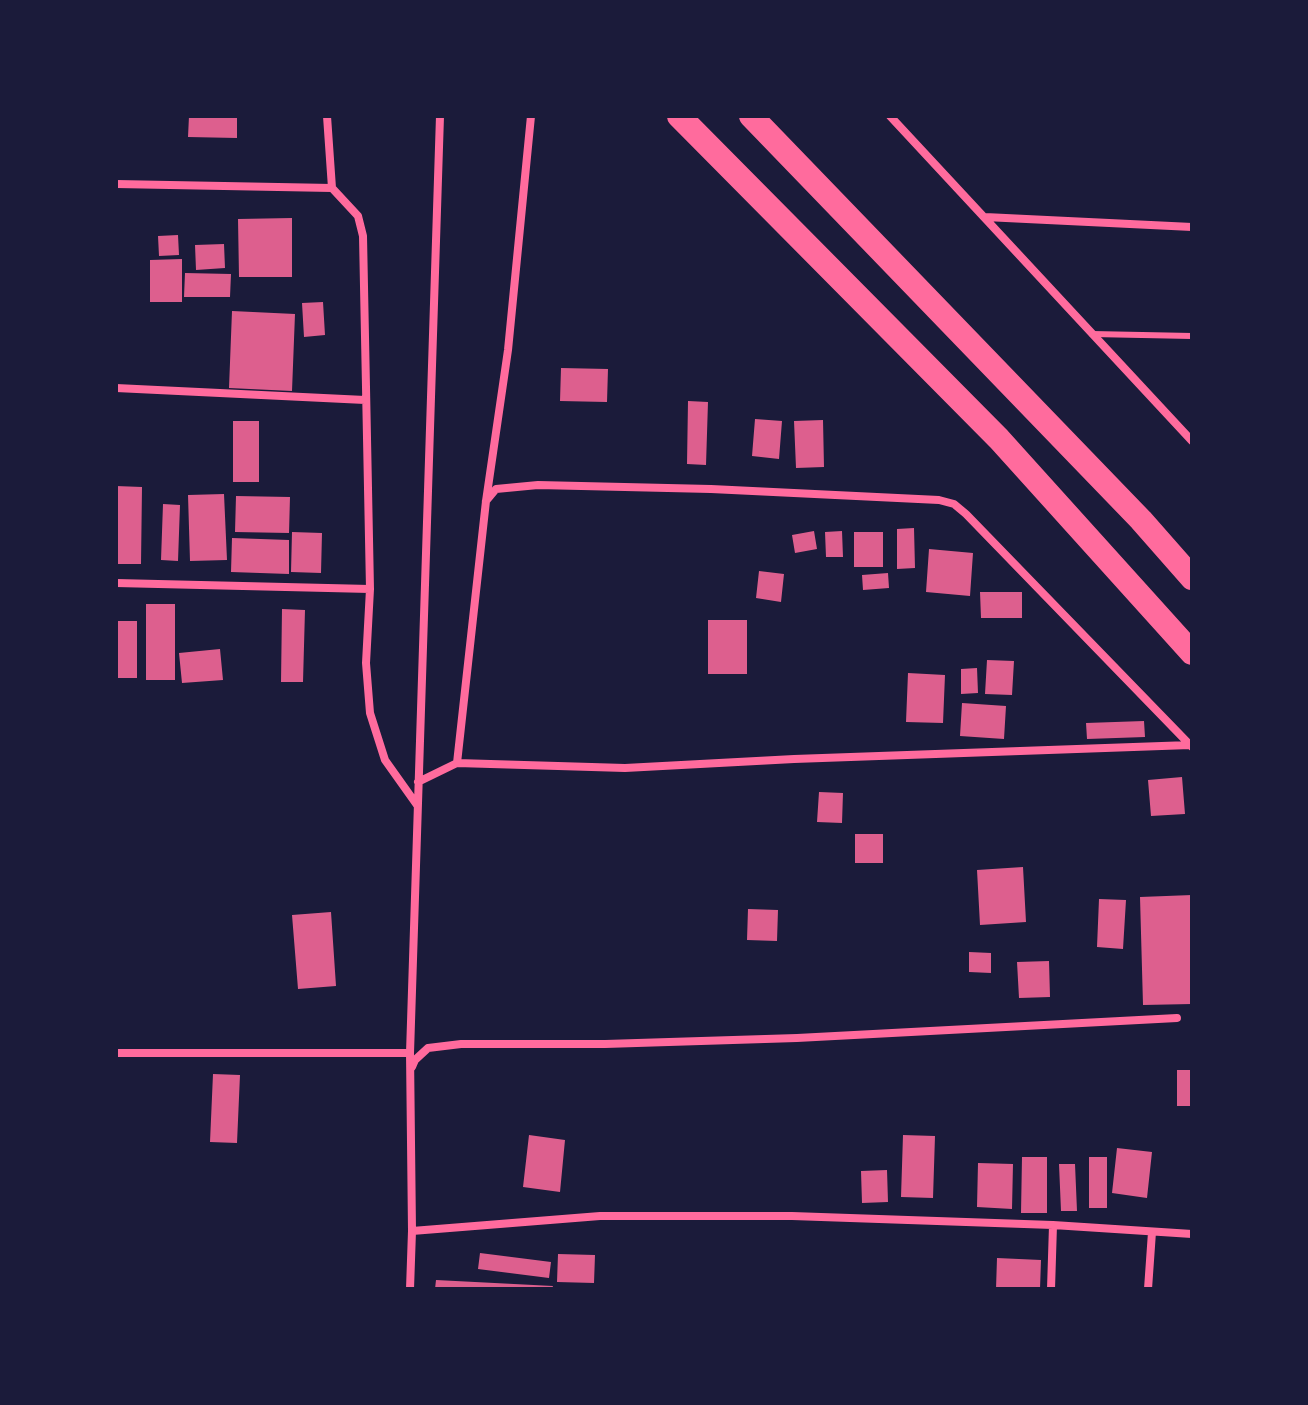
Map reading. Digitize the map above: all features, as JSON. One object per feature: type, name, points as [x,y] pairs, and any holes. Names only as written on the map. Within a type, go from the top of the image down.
[{"type":"highway","points":[[679,116],[999,439],[1192,653]]},
{"type":"highway","points":[[751,116],[1141,520],[1192,578]]},
{"type":"street","points":[[327,116],[332,188],[358,216],[362,225],[370,589],[366,663],[370,713],[385,760],[417,805]]},
{"type":"street","points":[[410,1289],[410,1053],[440,116]]},
{"type":"street","points":[[457,763],[486,501],[508,350],[531,116]]},
{"type":"street","points":[[890,116],[1192,441]]},
{"type":"street","points":[[116,184],[332,188]]},
{"type":"street","points":[[985,217],[1192,227]]},
{"type":"street","points":[[116,388],[365,400]]},
{"type":"street","points":[[486,501],[496,489],[538,485],[711,489],[939,500],[954,504],[1191,746]]},
{"type":"street","points":[[116,583],[370,589]]},
{"type":"street","points":[[418,782],[457,763],[625,768],[1191,746]]},
{"type":"street","points":[[410,1071],[415,1060],[428,1048],[461,1044],[605,1044],[797,1038],[1177,1018]]},
{"type":"street","points":[[116,1053],[410,1053]]},
{"type":"street","points":[[412,1231],[600,1216],[792,1216],[1053,1225],[1192,1234]]},
{"type":"street","points":[[1051,1289],[1053,1225]]},
{"type":"street","points":[[1148,1289],[1152,1232]]},
{"type":"lane","points":[[1092,334],[1192,336]]},
{"type":"building","points":[[189,116],[237,116],[237,138],[188,137]]},
{"type":"building","points":[[292,218],[292,277],[239,277],[238,219]]},
{"type":"building","points":[[178,235],[179,255],[159,256],[158,236]]},
{"type":"building","points":[[224,244],[225,268],[196,270],[195,245]]},
{"type":"building","points":[[182,259],[182,302],[150,302],[150,260]]},
{"type":"building","points":[[185,273],[231,274],[230,297],[184,297]]},
{"type":"building","points":[[323,302],[325,335],[304,337],[302,303]]},
{"type":"building","points":[[232,311],[295,314],[292,391],[229,388]]},
{"type":"building","points":[[561,368],[608,369],[607,402],[560,401]]},
{"type":"building","points":[[688,401],[708,402],[706,465],[687,464]]},
{"type":"building","points":[[755,419],[782,421],[779,459],[752,456]]},
{"type":"building","points":[[823,420],[824,467],[796,468],[794,421]]},
{"type":"building","points":[[233,421],[259,421],[259,482],[233,482]]},
{"type":"building","points":[[116,486],[142,487],[141,564],[116,564]]},
{"type":"building","points":[[224,494],[227,560],[190,561],[188,495]]},
{"type":"building","points":[[236,496],[290,497],[289,533],[235,532]]},
{"type":"building","points":[[163,504],[180,505],[178,561],[161,560]]},
{"type":"building","points":[[914,528],[915,568],[897,569],[897,529]]},
{"type":"building","points":[[814,531],[817,549],[795,553],[792,535]]},
{"type":"building","points":[[842,531],[843,557],[826,557],[825,532]]},
{"type":"building","points":[[292,532],[322,533],[321,573],[291,572]]},
{"type":"building","points":[[854,532],[883,532],[883,567],[854,567]]},
{"type":"building","points":[[232,538],[289,540],[289,574],[231,572]]},
{"type":"building","points":[[929,549],[973,553],[970,596],[926,592]]},
{"type":"building","points":[[759,571],[784,574],[781,602],[756,598]]},
{"type":"building","points":[[888,573],[889,588],[863,590],[862,575]]},
{"type":"building","points":[[980,592],[1022,592],[1022,618],[981,618]]},
{"type":"building","points":[[146,604],[175,604],[175,680],[146,680]]},
{"type":"building","points":[[282,609],[305,610],[303,682],[281,682]]},
{"type":"building","points":[[708,620],[747,620],[747,674],[708,674]]},
{"type":"building","points":[[116,621],[137,621],[137,678],[116,678]]},
{"type":"building","points":[[220,649],[223,680],[182,683],[179,653]]},
{"type":"building","points":[[987,660],[1014,661],[1012,695],[985,694]]},
{"type":"building","points":[[977,668],[978,693],[961,694],[961,669]]},
{"type":"building","points":[[908,673],[945,675],[943,723],[906,722]]},
{"type":"building","points":[[962,703],[1006,706],[1004,739],[960,736]]},
{"type":"building","points":[[1144,721],[1145,737],[1087,739],[1086,723]]},
{"type":"building","points":[[1182,777],[1185,814],[1151,816],[1148,780]]},
{"type":"building","points":[[819,792],[843,793],[842,823],[817,822]]},
{"type":"building","points":[[855,834],[883,834],[883,863],[855,863]]},
{"type":"building","points":[[1023,867],[1026,922],[980,925],[977,870]]},
{"type":"building","points":[[1192,895],[1192,1004],[1143,1005],[1140,897]]},
{"type":"building","points":[[1099,899],[1126,900],[1123,949],[1097,947]]},
{"type":"building","points":[[748,909],[778,910],[777,941],[747,940]]},
{"type":"building","points":[[331,912],[336,986],[298,989],[292,915]]},
{"type":"building","points":[[969,952],[991,953],[991,973],[969,972]]},
{"type":"building","points":[[1049,961],[1050,997],[1019,998],[1017,962]]},
{"type":"building","points":[[1177,1070],[1192,1070],[1192,1106],[1177,1106]]},
{"type":"building","points":[[213,1074],[240,1075],[237,1143],[210,1142]]},
{"type":"building","points":[[529,1135],[565,1140],[560,1192],[523,1187]]},
{"type":"building","points":[[903,1135],[935,1136],[933,1198],[901,1197]]},
{"type":"building","points":[[1117,1148],[1152,1152],[1147,1198],[1112,1193]]},
{"type":"building","points":[[1022,1157],[1047,1157],[1047,1213],[1021,1213]]},
{"type":"building","points":[[1089,1157],[1107,1157],[1107,1208],[1089,1208]]},
{"type":"building","points":[[978,1163],[1013,1164],[1012,1209],[977,1207]]},
{"type":"building","points":[[1059,1164],[1075,1164],[1077,1211],[1061,1211]]},
{"type":"building","points":[[887,1170],[888,1202],[862,1203],[861,1171]]},
{"type":"building","points":[[480,1253],[551,1262],[549,1278],[478,1269]]},
{"type":"building","points":[[558,1254],[595,1255],[594,1283],[557,1282]]},
{"type":"building","points":[[997,1258],[1041,1260],[1040,1289],[996,1289]]},
{"type":"building","points":[[436,1280],[553,1286],[552,1289],[435,1289]]}]
